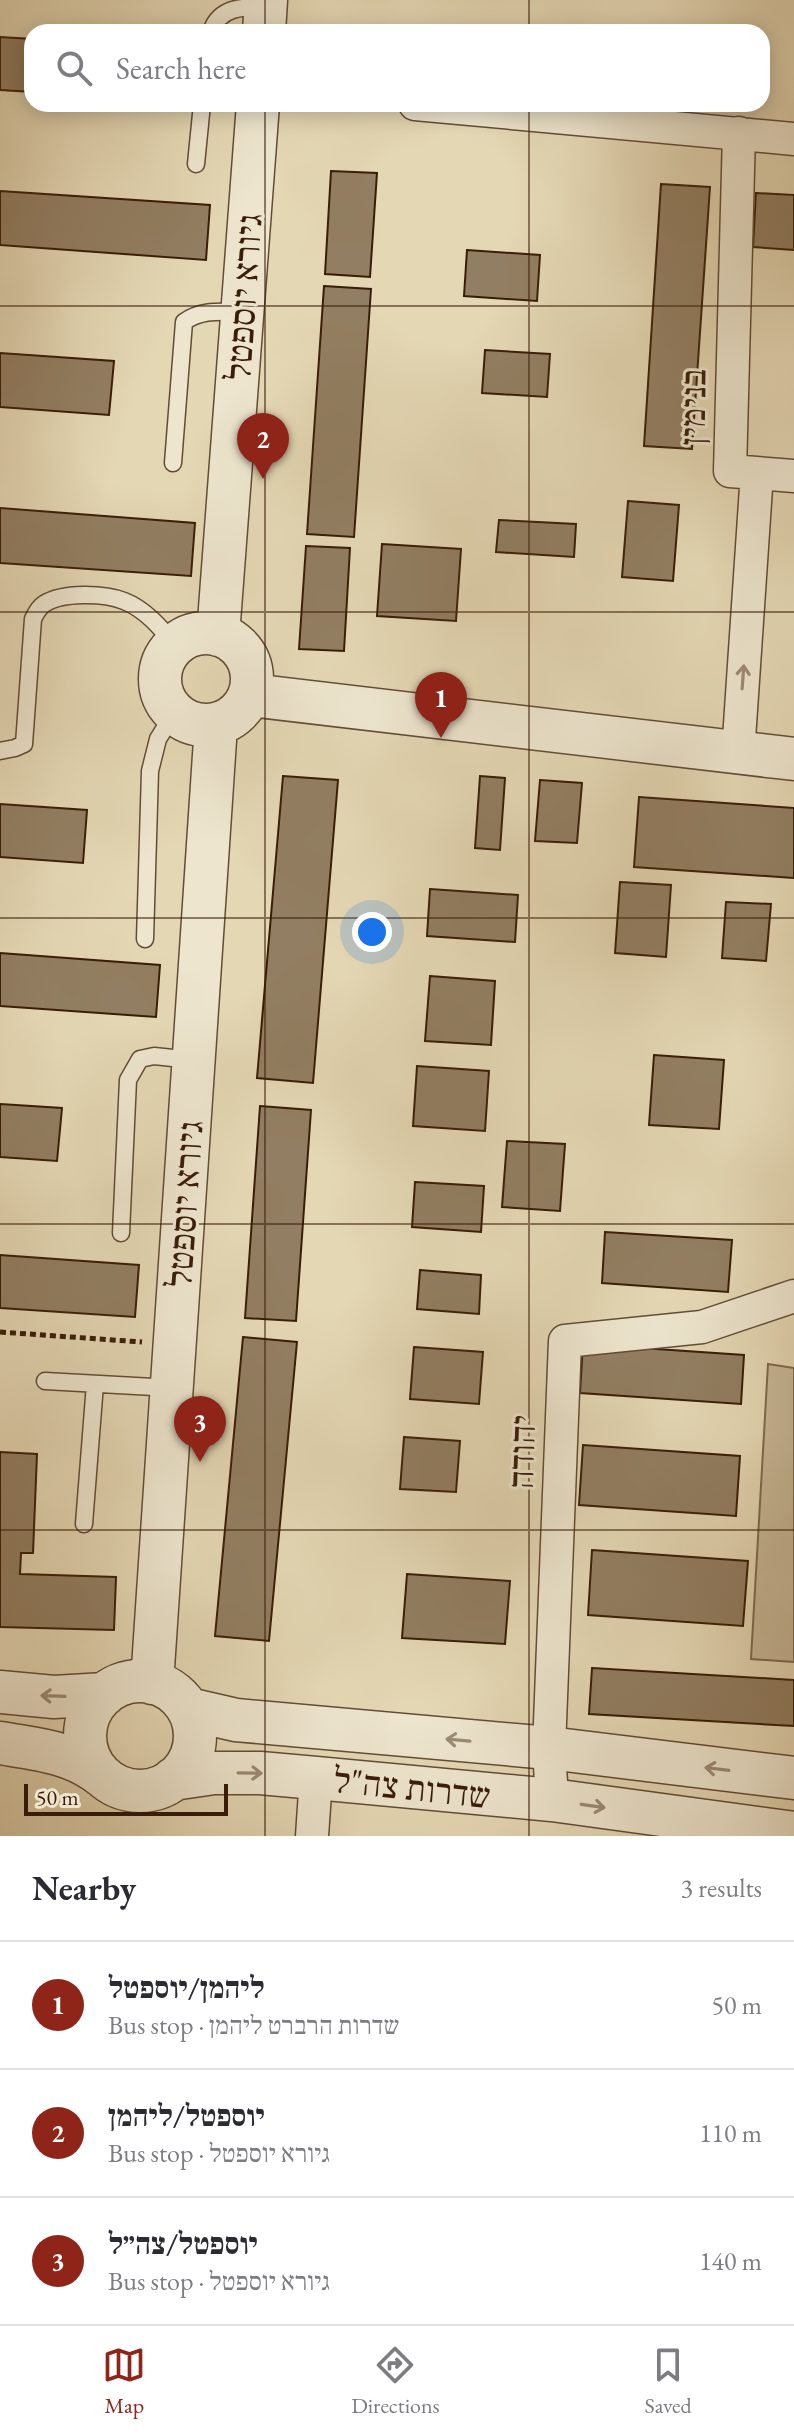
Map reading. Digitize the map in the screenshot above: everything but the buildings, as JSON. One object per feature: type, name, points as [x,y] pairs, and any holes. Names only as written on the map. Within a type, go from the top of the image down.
[{"type":"street","name":"גיורא יוספטל","points":[[218,635],[257,112]]},
{"type":"street","points":[[504,112],[794,139]]},
{"type":"street","name":"בנימין","points":[[738,754],[757,473],[730,471],[739,133]]},
{"type":"street","points":[[757,473],[794,476]]},
{"type":"street","points":[[218,635],[232,641],[243,651],[253,680],[250,695],[242,709],[231,719],[216,725],[201,726],[174,713],[165,701],[161,672],[166,657],[175,645],[188,637],[218,635]]},
{"type":"street","points":[[250,695],[794,759]]},
{"type":"street","name":"גיורא יוספטל","points":[[152,1683],[216,725]]},
{"type":"street","name":"יהודה","points":[[552,1800],[549,1748],[565,1341],[702,1327],[794,1296]]},
{"type":"street","points":[[0,1743],[72,1756],[116,1786],[133,1791],[151,1790],[182,1772],[191,1757],[195,1741],[194,1725],[179,1697],[152,1683],[134,1681],[105,1694],[91,1711],[86,1727],[86,1745],[91,1761],[102,1776]]},
{"type":"street","points":[[0,1692],[54,1697],[105,1694]]},
{"type":"street","name":"שדרות צה\"ל","points":[[188,1709],[236,1720],[549,1748],[794,1778]]},
{"type":"street","name":"שדרות צה\"ל","points":[[173,1779],[214,1773],[260,1773],[552,1800],[794,1833]]},
{"type":"street","points":[[312,1836],[316,1778]]},
{"type":"lane","points":[[216,24],[222,15],[233,9],[265,13]]},
{"type":"lane","points":[[196,164],[201,112]]},
{"type":"lane","points":[[173,463],[184,322],[194,314],[204,312],[242,312]]},
{"type":"lane","points":[[0,751],[24,744],[33,619],[45,603],[70,597],[107,597],[124,601],[155,622],[175,645]]},
{"type":"lane","points":[[145,939],[150,771],[158,739],[174,713]]},
{"type":"lane","points":[[121,1233],[128,1080],[140,1059],[154,1056],[194,1060]]},
{"type":"lane","points":[[45,1381],[172,1388]]},
{"type":"lane","points":[[84,1524],[95,1384]]},
{"type":"path","points":[[0,1332],[175,1344]]},
{"type":"shaded area","points":[[768,1364],[794,1368],[794,1662],[751,1659]]},
{"type":"place","name":"יוספטל/ליהמן","points":[[263,479]]},
{"type":"place","name":"ליהמן/יוספטל","points":[[441,738]]},
{"type":"place","name":"יוספטל/צה״ל","points":[[200,1462]]}]
